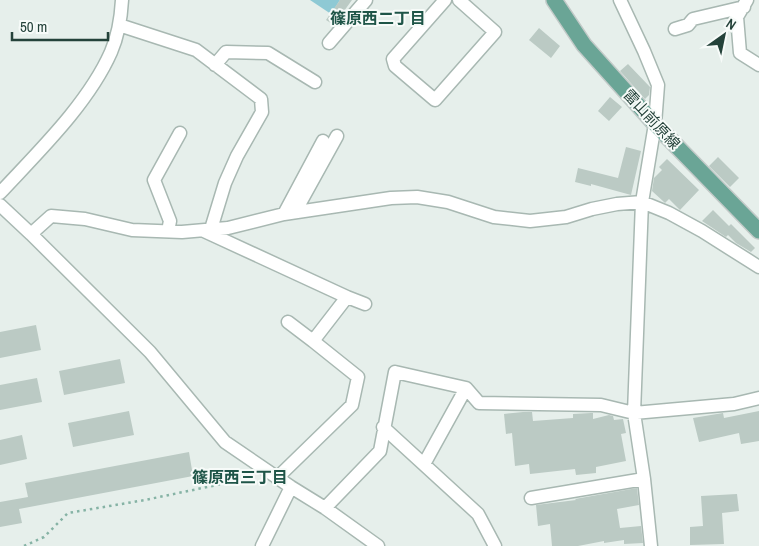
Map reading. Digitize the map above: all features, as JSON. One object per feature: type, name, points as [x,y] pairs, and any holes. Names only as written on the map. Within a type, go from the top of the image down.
[{"type":"main road","name":"雷山前原線","points":[[554,0],[584,45],[655,124],[759,231]]},
{"type":"street","points":[[0,193],[66,120],[92,84],[111,52],[119,25],[122,0]]},
{"type":"street","points":[[329,43],[366,0]]},
{"type":"street","points":[[445,0],[393,59],[395,66],[435,100],[495,32],[459,0]]},
{"type":"street","points":[[620,0],[658,85],[655,124],[642,202],[634,413],[644,479],[651,546]]},
{"type":"street","points":[[675,29],[688,25],[693,20],[746,3]]},
{"type":"street","points":[[746,3],[737,17],[740,53],[759,65]]},
{"type":"street","points":[[119,25],[196,50],[260,99],[262,112],[233,165],[206,230]]},
{"type":"street","points":[[215,65],[226,52],[268,53],[316,82]]},
{"type":"street","points":[[168,231],[170,221],[154,180],[180,133]]},
{"type":"street","points":[[290,213],[337,136]]},
{"type":"street","points":[[290,213],[323,142]]},
{"type":"street","points":[[31,234],[51,216],[85,219],[132,230],[206,230],[228,228],[290,213],[383,198],[417,197],[448,202],[494,217],[530,221],[566,217],[616,204],[642,202],[669,213],[702,231],[759,267]]},
{"type":"street","points":[[0,205],[150,352],[225,442],[325,508],[378,546]]},
{"type":"street","points":[[206,230],[365,304]]},
{"type":"street","points":[[313,341],[347,297]]},
{"type":"street","points":[[274,476],[352,405],[358,377],[288,322]]},
{"type":"street","points":[[325,508],[380,451],[383,427],[395,372],[466,388],[479,403],[601,405],[634,413],[734,404],[759,398]]},
{"type":"street","points":[[424,464],[466,388]]},
{"type":"street","points":[[383,427],[478,514],[496,546]]},
{"type":"street","points":[[531,498],[644,479]]},
{"type":"street","points":[[262,546],[291,487]]},
{"type":"path","points":[[24,546],[44,537],[68,513],[274,476]]},
{"type":"water","points":[[310,0],[340,0],[331,14]]},
{"type":"building","points":[[340,0],[352,0],[334,25],[326,20]]},
{"type":"building","points":[[539,28],[560,46],[551,58],[529,40]]},
{"type":"building","points":[[628,64],[650,87],[649,95],[645,99],[620,71]]},
{"type":"building","points":[[610,97],[622,107],[609,121],[598,111]]},
{"type":"building","points":[[626,147],[641,151],[631,195],[591,184],[591,186],[575,182],[578,168],[618,178]]},
{"type":"building","points":[[718,157],[739,178],[730,187],[709,166]]},
{"type":"building","points":[[667,159],[699,190],[680,210],[669,199],[665,203],[652,191],[654,178],[662,170],[659,167]]},
{"type":"building","points":[[713,210],[729,226],[731,224],[755,248],[751,252],[736,243],[728,235],[726,237],[702,221]]},
{"type":"building","points":[[36,325],[41,350],[0,358],[0,332]]},
{"type":"building","points":[[120,359],[125,383],[64,395],[59,371]]},
{"type":"building","points":[[37,378],[42,402],[0,410],[0,385]]},
{"type":"building","points":[[129,411],[134,435],[73,447],[68,423]]},
{"type":"building","points":[[759,411],[759,441],[741,444],[739,433],[699,442],[693,418],[723,413],[724,418]]},
{"type":"building","points":[[532,412],[533,421],[573,418],[573,414],[591,413],[593,413],[593,419],[609,415],[613,416],[614,420],[623,419],[626,433],[621,434],[626,461],[596,467],[596,473],[576,475],[575,469],[530,474],[529,464],[515,466],[512,433],[506,434],[504,414]]},
{"type":"building","points":[[22,435],[27,459],[0,465],[0,440]]},
{"type":"building","points":[[189,452],[193,476],[19,509],[22,523],[0,527],[0,502],[28,497],[25,483]]},
{"type":"building","points":[[637,488],[639,505],[617,509],[620,528],[641,526],[643,543],[624,544],[624,540],[604,543],[604,541],[578,546],[552,546],[550,524],[538,526],[536,505],[576,500]]},
{"type":"building","points":[[737,494],[739,511],[722,513],[724,544],[690,545],[690,527],[703,526],[701,496]]},
{"type":"district","name":"篠原西二丁目","points":[[378,18]]},
{"type":"district","name":"篠原西三丁目","points":[[240,477]]}]
